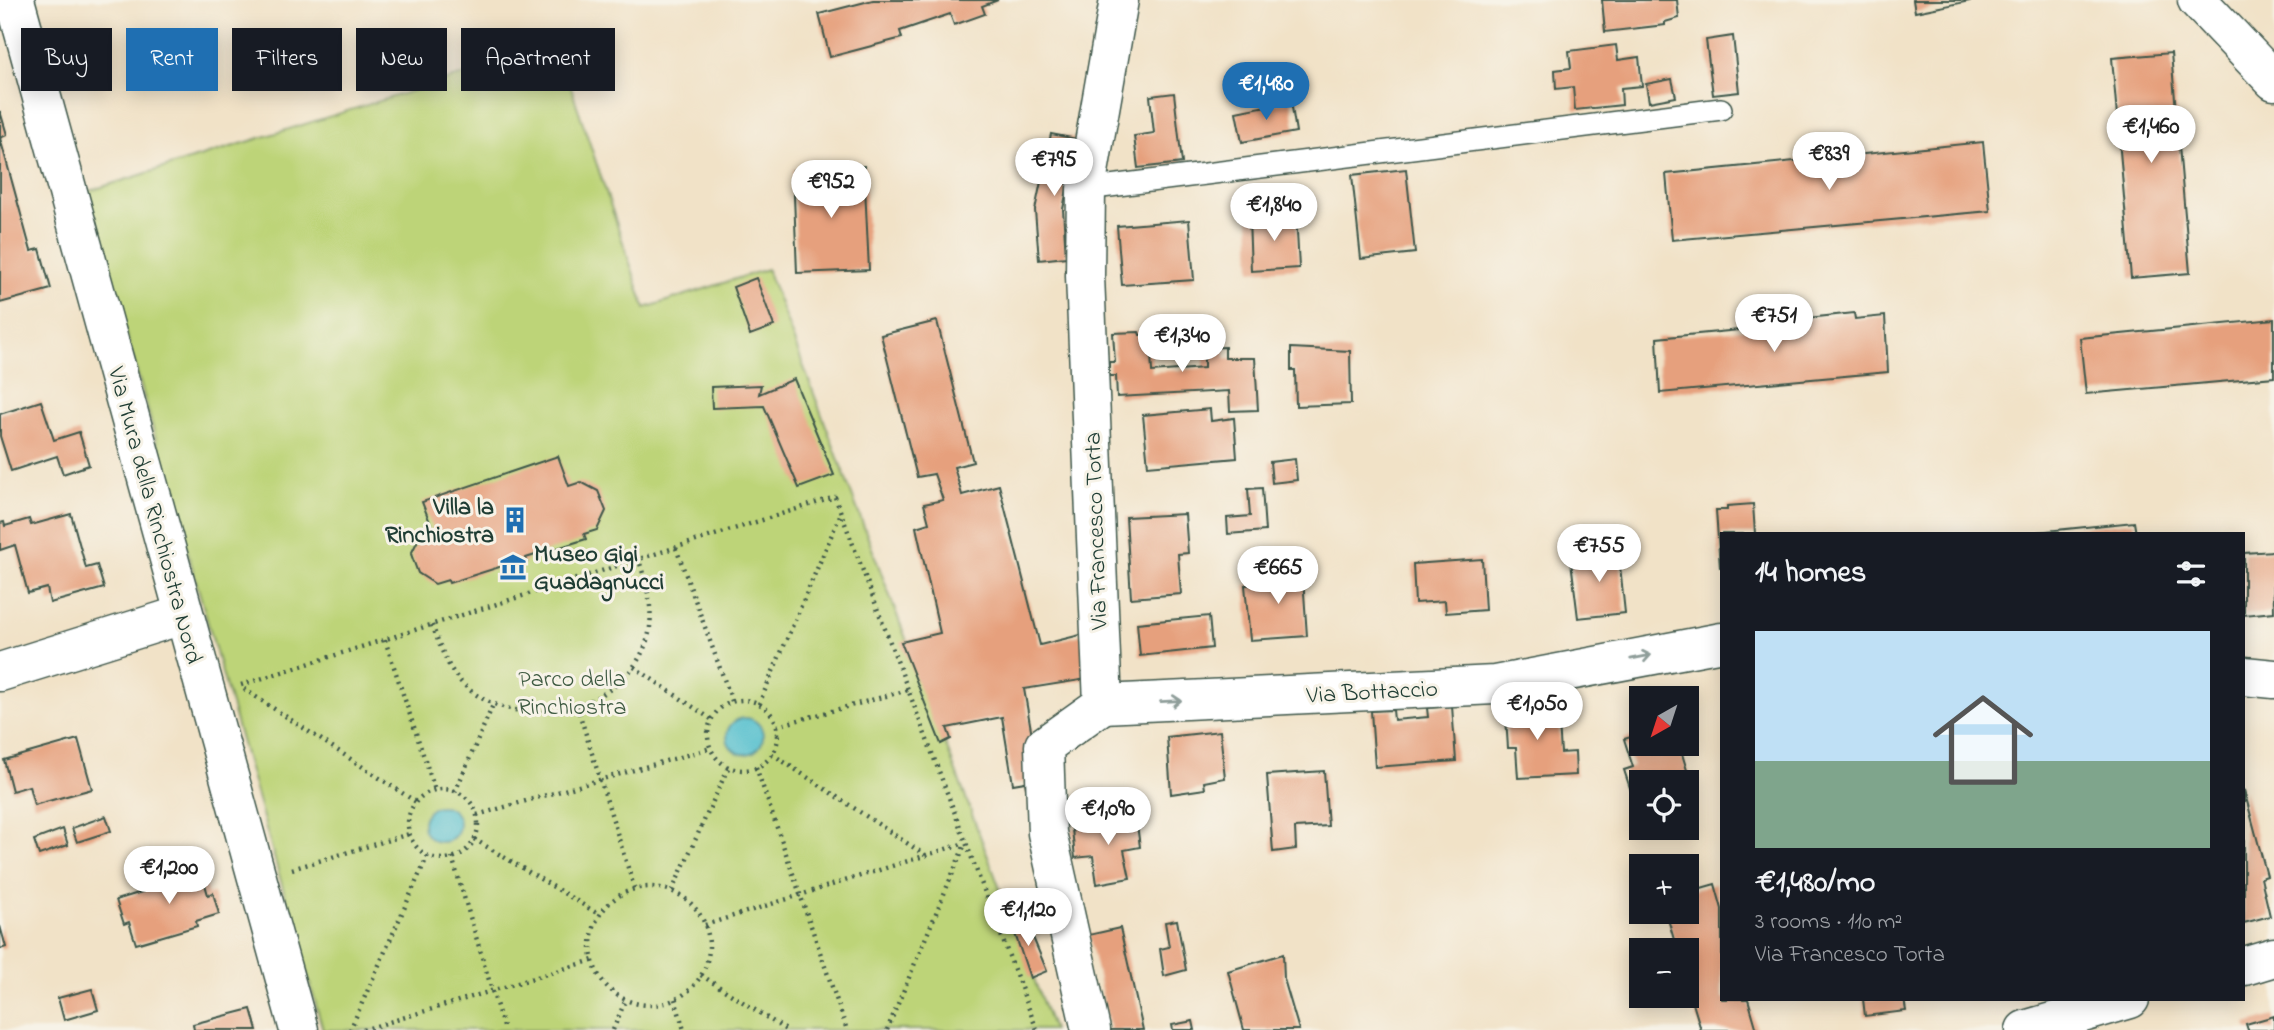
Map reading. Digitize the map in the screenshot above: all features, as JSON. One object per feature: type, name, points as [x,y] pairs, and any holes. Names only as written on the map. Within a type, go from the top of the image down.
[{"type":"street","name":"Via Mura della Rinchiostra Nord","points":[[15,0],[299,1030]]},
{"type":"street","name":"Via Francesco Torta","points":[[1103,704],[1084,276],[1086,189],[1119,0]]},
{"type":"street","points":[[2197,0],[2274,81]]},
{"type":"street","points":[[0,672],[183,615]]},
{"type":"street","name":"Via Bottaccio","points":[[1103,704],[1495,685],[1720,642]]},
{"type":"street","points":[[2245,676],[2274,679]]},
{"type":"street","points":[[1091,1030],[1046,833],[1044,746],[1103,704]]},
{"type":"street","points":[[2245,966],[2274,957]]},
{"type":"street","points":[[2025,1030],[2123,1001]]},
{"type":"lane","points":[[1086,189],[1721,109]]},
{"type":"path","points":[[239,686],[835,498],[1036,1030]]},
{"type":"path","points":[[760,704],[841,513]]},
{"type":"path","points":[[676,548],[732,701]]},
{"type":"path","points":[[432,625],[449,667],[463,683],[493,705],[527,711],[577,706],[603,696],[635,667],[649,632],[647,586],[639,559]]},
{"type":"path","points":[[385,640],[435,790]]},
{"type":"path","points":[[635,667],[711,719]]},
{"type":"path","points":[[239,686],[243,699]]},
{"type":"path","points":[[239,686],[416,802]]},
{"type":"path","points":[[777,726],[908,690]]},
{"type":"path","points":[[746,700],[760,704],[771,713],[777,726],[778,741],[772,754],[756,767],[738,770],[716,757],[711,748],[708,733],[711,719],[732,701],[746,700]]},
{"type":"path","points":[[455,792],[493,705]]},
{"type":"path","points":[[577,706],[635,890]]},
{"type":"path","points":[[477,816],[711,748]]},
{"type":"path","points":[[772,754],[926,856]]},
{"type":"path","points":[[672,891],[729,766]]},
{"type":"path","points":[[756,767],[798,896],[847,1030]]},
{"type":"path","points":[[435,790],[455,792],[470,802],[477,816],[474,839],[461,854],[452,857],[428,855],[416,846],[409,834],[407,822],[416,802],[435,790]]},
{"type":"path","points":[[292,869],[409,834]]},
{"type":"path","points":[[474,839],[600,915]]},
{"type":"path","points":[[705,925],[965,843]]},
{"type":"path","points":[[887,1030],[965,843]]},
{"type":"path","points":[[350,1030],[428,855]]},
{"type":"path","points":[[288,856],[296,881]]},
{"type":"path","points":[[452,857],[504,1030]]},
{"type":"path","points":[[649,886],[672,891],[692,904],[705,925],[709,943],[707,964],[697,983],[675,999],[660,1005],[635,1004],[613,993],[597,973],[593,960],[592,937],[607,905],[626,891],[649,886]]},
{"type":"path","points":[[363,1030],[593,960]]},
{"type":"path","points":[[701,975],[786,1030]]},
{"type":"path","points":[[613,1030],[626,999]]},
{"type":"path","points":[[675,999],[684,1030]]},
{"type":"green space","name":"Parco della Rinchiostra","points":[[461,76],[461,91],[572,91],[645,308],[767,269],[1053,1030],[323,1030],[86,192],[412,91],[447,91],[447,80]]},
{"type":"water","points":[[745,718],[758,723],[763,736],[758,749],[745,754],[732,749],[727,736],[732,723]]},
{"type":"water","points":[[441,806],[454,811],[459,824],[454,837],[441,842],[428,837],[423,824],[428,811]]},
{"type":"building","points":[[873,0],[998,0],[982,6],[985,14],[954,25],[950,14],[900,31],[902,38],[830,57],[819,14]]},
{"type":"building","points":[[1602,0],[1677,0],[1679,18],[1665,22],[1665,25],[1605,32]]},
{"type":"building","points":[[1913,0],[1970,0],[1970,1],[1915,12]]},
{"type":"building","points":[[1733,36],[1739,92],[1713,95],[1706,40]]},
{"type":"building","points":[[1616,45],[1618,60],[1639,57],[1642,86],[1621,88],[1622,105],[1575,110],[1573,87],[1556,89],[1555,70],[1571,68],[1569,51]]},
{"type":"building","points":[[2171,53],[2190,273],[2131,278],[2112,58]]},
{"type":"building","points":[[1672,79],[1676,97],[1649,102],[1646,84]]},
{"type":"building","points":[[1174,93],[1182,163],[1138,168],[1134,136],[1154,133],[1150,96]]},
{"type":"building","points":[[1291,101],[1296,132],[1242,142],[1236,112]]},
{"type":"building","points":[[0,111],[7,135],[0,138]]},
{"type":"building","points":[[1051,134],[1077,139],[1063,209],[1066,257],[1039,260],[1035,210]]},
{"type":"building","points":[[0,138],[31,251],[40,249],[51,289],[0,303]]},
{"type":"building","points":[[1983,142],[1990,211],[1672,240],[1666,174]]},
{"type":"building","points":[[864,166],[869,270],[797,273],[793,170]]},
{"type":"building","points":[[1406,169],[1415,253],[1361,259],[1352,175]]},
{"type":"building","points":[[1296,213],[1299,268],[1251,271],[1249,218]]},
{"type":"building","points":[[1189,220],[1194,280],[1122,285],[1117,226]]},
{"type":"building","points":[[756,278],[774,326],[750,335],[733,287]]},
{"type":"building","points":[[1854,313],[1855,319],[1885,316],[1888,372],[1660,393],[1657,338],[1800,324],[1799,319]]},
{"type":"building","points":[[2274,319],[2274,377],[2086,394],[2080,338]]},
{"type":"building","points":[[937,321],[973,462],[954,467],[962,495],[999,485],[1040,645],[1092,632],[1087,679],[1024,689],[1042,793],[1027,795],[1025,782],[1013,784],[1002,717],[947,728],[951,739],[941,744],[901,642],[940,633],[916,527],[929,523],[924,504],[943,500],[934,474],[917,477],[881,335]]},
{"type":"building","points":[[1139,332],[1140,335],[1150,335],[1152,372],[1204,368],[1204,348],[1225,347],[1225,358],[1255,358],[1258,410],[1230,411],[1229,391],[1117,397],[1116,376],[1109,376],[1109,362],[1115,362],[1113,333]]},
{"type":"building","points":[[1291,348],[1350,351],[1351,404],[1296,406]]},
{"type":"building","points":[[794,379],[834,475],[799,488],[764,406],[712,408],[711,387],[761,385],[759,394]]},
{"type":"building","points":[[41,401],[54,440],[79,432],[89,465],[63,474],[57,456],[11,471],[0,436],[0,414]]},
{"type":"building","points":[[1210,409],[1211,421],[1234,418],[1237,458],[1148,466],[1143,415]]},
{"type":"building","name":"Villa la Rinchiostra","points":[[558,456],[569,486],[581,482],[598,491],[606,511],[597,530],[584,534],[586,539],[526,558],[527,562],[513,567],[512,563],[449,583],[448,580],[435,584],[418,573],[411,554],[421,534],[433,530],[422,502]]},
{"type":"building","points":[[1295,459],[1297,480],[1272,483],[1270,462]]},
{"type":"building","points":[[1262,488],[1265,531],[1228,534],[1227,518],[1250,516],[1248,489]]},
{"type":"building","points":[[1753,504],[1755,532],[1720,532],[1720,568],[1716,510],[1727,510],[1727,506]]},
{"type":"building","points":[[71,514],[86,568],[97,565],[104,588],[50,603],[47,588],[28,593],[15,545],[0,550],[0,523],[4,522],[5,526],[29,519],[31,525]]},
{"type":"building","points":[[1185,514],[1188,553],[1178,554],[1181,594],[1131,598],[1126,517]]},
{"type":"building","points":[[2134,522],[2136,532],[2037,532]]},
{"type":"building","points":[[1618,547],[1625,613],[1578,618],[1571,561],[1590,558],[1589,551]]},
{"type":"building","points":[[2273,551],[2274,612],[2245,615],[2245,553]]},
{"type":"building","points":[[1482,559],[1485,610],[1446,613],[1445,601],[1415,603],[1413,564]]},
{"type":"building","points":[[1302,564],[1307,636],[1250,640],[1245,585],[1279,583],[1278,565]]},
{"type":"building","points":[[1209,616],[1212,648],[1140,656],[1137,623]]},
{"type":"building","points":[[1527,701],[1528,709],[1558,707],[1561,753],[1575,752],[1576,775],[1518,778],[1516,748],[1508,748],[1505,702]]},
{"type":"building","points":[[1452,706],[1456,761],[1375,767],[1371,711],[1393,710],[1394,720],[1428,717],[1427,708]]},
{"type":"building","points":[[1220,731],[1225,778],[1204,782],[1205,789],[1171,794],[1167,737]]},
{"type":"building","points":[[1629,738],[1629,755],[1624,739]]},
{"type":"building","points":[[78,739],[92,789],[34,805],[29,786],[12,791],[4,760]]},
{"type":"building","points":[[1629,756],[1683,756],[1687,770],[1629,770],[1629,785],[1624,770],[1633,767]]},
{"type":"building","points":[[1324,771],[1328,826],[1295,828],[1296,849],[1273,852],[1267,775]]},
{"type":"building","points":[[2245,794],[2267,876],[2261,878],[2270,916],[2245,923]]},
{"type":"building","points":[[106,816],[111,831],[77,842],[72,828]]},
{"type":"building","points":[[1136,817],[1140,847],[1124,850],[1130,878],[1097,884],[1093,856],[1075,858],[1072,829]]},
{"type":"building","points":[[63,829],[68,845],[39,855],[34,840]]},
{"type":"building","points":[[199,863],[208,895],[213,893],[219,914],[196,921],[197,926],[136,944],[129,922],[124,924],[116,900],[174,882],[171,871]]},
{"type":"building","points":[[1715,884],[1720,902],[1720,1001],[1749,1001],[1757,1030],[1701,1030],[1694,1008],[1699,1008],[1699,938],[1674,938],[1669,924],[1699,924],[1699,889]]},
{"type":"building","points":[[1024,916],[1047,971],[1030,978],[1011,922]]},
{"type":"building","points":[[1177,920],[1186,970],[1164,976],[1160,949],[1169,947],[1165,922]]},
{"type":"building","points":[[0,926],[6,947],[0,949]]},
{"type":"building","points":[[1120,928],[1143,1030],[1110,1030],[1089,935]]},
{"type":"building","points":[[1283,954],[1284,979],[1299,1030],[1244,1030],[1228,971]]},
{"type":"building","points":[[92,989],[98,1010],[64,1020],[58,998]]},
{"type":"building","points":[[1863,1001],[1904,1001],[1906,1011],[1865,1016]]},
{"type":"building","points":[[251,1009],[257,1030],[194,1030],[193,1024]]},
{"type":"building","points":[[2274,1016],[2274,1030],[2248,1030],[2246,1024]]},
{"type":"building","points":[[1193,1021],[1195,1030],[1173,1030],[1172,1025]]},
{"type":"place","name":"Villa la Rinchiostra","points":[[515,520]]},
{"type":"place","name":"Museo Gigi Guadagnucci","points":[[513,567]]}]
